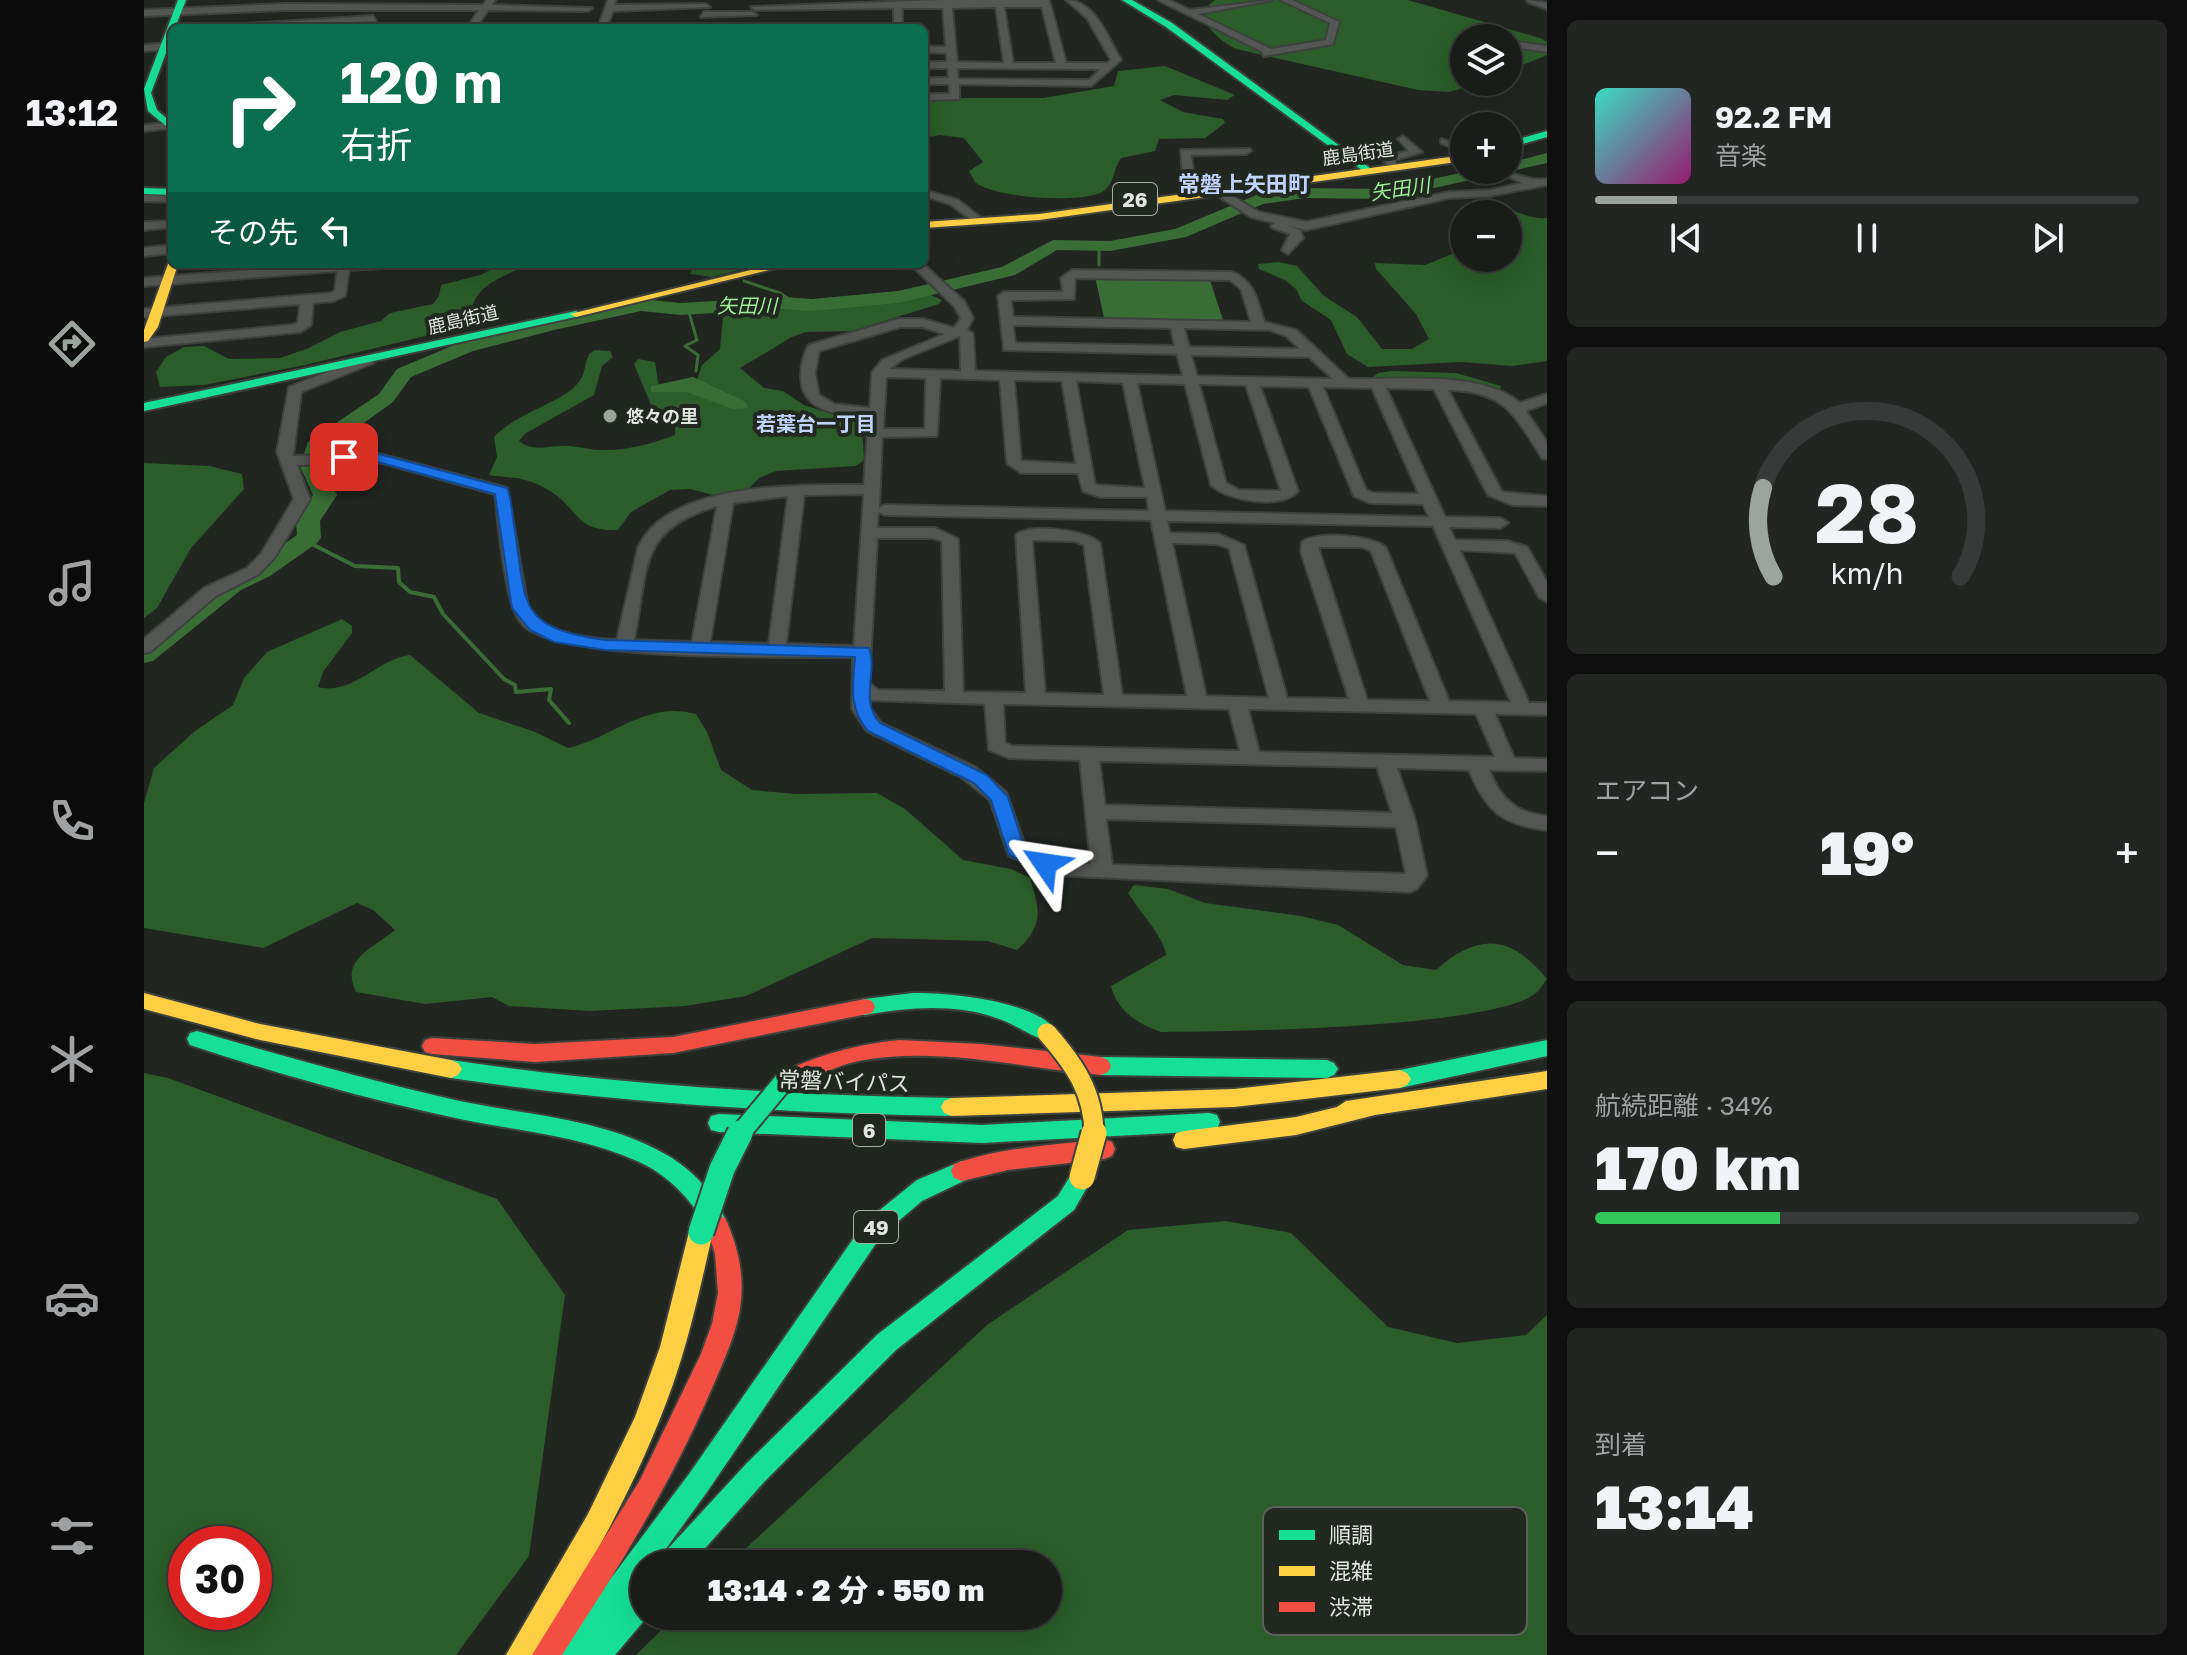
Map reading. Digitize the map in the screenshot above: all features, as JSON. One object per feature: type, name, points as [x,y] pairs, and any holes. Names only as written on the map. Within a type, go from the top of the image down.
[{"type":"main road","points":[[1117,0],[1159,25],[1357,170]]},
{"type":"main road","points":[[1126,0],[1169,25],[1357,170]]},
{"type":"main road","points":[[168,48],[147,87],[148,114],[168,125]]},
{"type":"main road","points":[[147,87],[168,86]]},
{"type":"main road","points":[[1522,142],[1547,134]]},
{"type":"main road","points":[[1522,144],[1547,141]]},
{"type":"main road","name":"鹿島街道","points":[[928,222],[1039,217],[1210,189],[1450,156]]},
{"type":"main road","name":"26","points":[[928,222],[1091,205],[1450,156]]},
{"type":"main road","points":[[144,188],[168,186]]},
{"type":"main road","points":[[144,188],[168,191]]},
{"type":"main road","name":"鹿島街道","points":[[144,407],[368,360],[771,268]]},
{"type":"main road","points":[[145,338],[151,312],[170,272]]},
{"type":"main road","points":[[206,1017],[462,1049],[597,1052],[673,1045],[909,998],[943,997],[996,1007],[1047,1033],[1068,1053],[1089,1092],[1096,1142],[1082,1177],[1066,1203],[887,1342],[756,1472],[686,1550]]},
{"type":"main road","name":"常磐バイパス","points":[[144,1001],[363,1055],[489,1076],[705,1100],[963,1109],[1227,1099],[1373,1084],[1547,1048]]},
{"type":"main road","points":[[533,1104],[342,1072],[190,1038],[437,1105],[600,1138],[650,1156],[689,1183],[717,1220],[728,1247],[730,1272],[729,1301],[722,1332],[691,1410],[656,1477],[546,1655]]},
{"type":"main road","points":[[520,1655],[573,1573],[648,1417],[674,1344],[720,1166],[742,1122],[758,1101],[784,1081],[803,1069],[843,1053],[882,1047],[1174,1070],[1447,1067]]},
{"type":"main road","name":"6","points":[[693,1121],[982,1134],[1109,1129],[1376,1106],[1547,1080]]},
{"type":"main road","name":"49","points":[[571,1655],[698,1483],[873,1229],[895,1204],[921,1186],[977,1165],[1296,1126],[1376,1106]]},
{"type":"main road","points":[[597,1655],[630,1616]]},
{"type":"street","points":[[928,81],[1091,83],[1116,60],[1091,16],[1070,0]]},
{"type":"street","points":[[1162,0],[1267,53],[1330,42],[1335,22],[1287,1]]},
{"type":"street","points":[[1188,13],[1268,0]]},
{"type":"street","points":[[1287,1],[1312,0]]},
{"type":"street","points":[[1531,0],[1547,6]]},
{"type":"street","points":[[604,24],[612,4],[657,13],[706,7],[755,7],[802,12],[850,3],[898,6],[948,2],[1046,2],[1062,66]]},
{"type":"street","points":[[928,97],[955,97],[948,2]]},
{"type":"street","points":[[1000,2],[1009,65]]},
{"type":"street","points":[[144,13],[180,6],[287,3],[539,4],[587,8]]},
{"type":"street","points":[[334,21],[336,3]]},
{"type":"street","points":[[850,3],[850,17]]},
{"type":"street","points":[[230,24],[236,4]]},
{"type":"street","points":[[461,20],[474,24],[488,4]]},
{"type":"street","points":[[530,18],[539,4]]},
{"type":"street","points":[[898,6],[898,24]]},
{"type":"street","points":[[289,24],[383,19]]},
{"type":"street","points":[[144,48],[168,46]]},
{"type":"street","points":[[1522,46],[1547,49]]},
{"type":"street","points":[[928,49],[952,50]]},
{"type":"street","points":[[928,65],[1108,66]]},
{"type":"street","points":[[144,128],[168,127]]},
{"type":"street","points":[[1392,163],[1387,159],[1417,152],[1403,139]]},
{"type":"street","points":[[1445,141],[1450,144]]},
{"type":"street","points":[[1246,151],[1186,165],[1210,189],[1238,206],[1269,219],[1315,225],[1449,195],[1490,193],[1547,182]]},
{"type":"street","points":[[1522,179],[1533,183]]},
{"type":"street","points":[[928,194],[954,202],[974,217]]},
{"type":"street","points":[[144,198],[168,199]]},
{"type":"street","points":[[1269,219],[1270,223],[1296,232],[1297,238],[1288,250]]},
{"type":"street","points":[[144,226],[168,224]]},
{"type":"street","points":[[144,252],[168,249]]},
{"type":"street","points":[[1215,257],[1221,275]]},
{"type":"street","points":[[144,282],[170,272],[286,268]]},
{"type":"street","points":[[151,312],[334,297],[341,293],[344,268]]},
{"type":"street","points":[[920,268],[963,308],[966,324],[961,333],[968,376]]},
{"type":"street","points":[[1259,325],[1243,282],[1236,276],[1072,274],[1067,278],[1070,296],[1004,296],[1009,347],[1313,353]]},
{"type":"street","points":[[145,338],[295,329],[304,325],[307,300]]},
{"type":"street","points":[[1007,321],[1259,325],[1284,329],[1344,382]]},
{"type":"street","points":[[876,412],[832,410],[814,400],[807,385],[814,348],[899,323],[923,323],[961,333]]},
{"type":"street","points":[[1176,324],[1222,489],[1236,495],[1285,496],[1290,491],[1251,380]]},
{"type":"street","points":[[961,333],[891,360],[879,373],[860,683],[861,709],[874,727],[968,772],[999,797],[1016,851],[1060,870],[1410,884],[1417,875],[1405,820],[1385,761]]},
{"type":"street","points":[[144,648],[210,592],[253,571],[267,557],[302,499],[290,475],[284,452],[294,390],[351,371],[368,360]]},
{"type":"street","points":[[879,373],[1376,382],[1491,390],[1520,408],[1547,455]]},
{"type":"street","points":[[875,433],[932,433],[933,375]]},
{"type":"street","points":[[1007,377],[1014,463],[1021,468],[1083,469]]},
{"type":"street","points":[[1068,378],[1088,488],[1154,493]]},
{"type":"street","points":[[1129,378],[1198,703]]},
{"type":"street","points":[[1314,381],[1359,493],[1370,498],[1428,499]]},
{"type":"street","points":[[1376,382],[1523,709]]},
{"type":"street","points":[[1439,385],[1496,495],[1512,500],[1547,501]]},
{"type":"street","points":[[1520,408],[1547,398]]},
{"type":"street","points":[[288,461],[379,458],[502,491],[517,595],[524,616],[560,638],[624,646],[863,652]]},
{"type":"street","points":[[624,646],[652,534],[679,514],[726,501],[797,489],[873,490]]},
{"type":"street","points":[[777,649],[797,489]]},
{"type":"street","points":[[700,648],[726,501]]},
{"type":"street","points":[[885,510],[1500,523]]},
{"type":"street","points":[[871,533],[935,533],[950,539],[954,698]]},
{"type":"street","points":[[1036,699],[1024,535],[1077,536],[1092,543],[1114,701]]},
{"type":"street","points":[[1163,538],[1218,539],[1236,545],[1280,704]]},
{"type":"street","points":[[1360,706],[1309,552],[1310,542],[1365,542],[1378,548],[1442,707]]},
{"type":"street","points":[[1449,545],[1507,546],[1521,550],[1547,597]]},
{"type":"street","points":[[860,683],[865,692],[876,696],[1547,709]]},
{"type":"street","points":[[994,699],[996,746],[1001,750],[1547,765]]},
{"type":"street","points":[[1237,703],[1251,758]]},
{"type":"street","points":[[1483,708],[1507,764]]},
{"type":"street","points":[[1089,754],[1102,871]]},
{"type":"street","points":[[1476,763],[1492,800],[1503,810],[1527,822],[1547,823]]},
{"type":"street","points":[[1095,812],[1405,820]]},
{"type":"shaded area","points":[[1215,0],[1408,0],[1491,24],[1450,24],[1449,92],[1418,90],[1236,49],[1209,28],[1205,14]]},
{"type":"shaded area","points":[[1522,33],[1547,42],[1547,55],[1522,65]]},
{"type":"shaded area","points":[[1165,66],[1235,95],[1227,100],[1174,95],[1160,100],[1183,112],[1223,119],[1225,123],[1205,138],[1159,139],[1155,151],[1121,158],[1108,186],[1095,195],[1040,198],[985,188],[975,182],[969,171],[983,162],[964,138],[940,135],[928,137],[930,98],[1043,98],[1114,86],[1118,71]]},
{"type":"shaded area","points":[[1522,214],[1547,218],[1547,361],[1512,366],[1461,362],[1368,367],[1347,354],[1331,320],[1302,301],[1296,289],[1285,280],[1259,269],[1258,264],[1279,262],[1297,266],[1324,296],[1357,317],[1382,349],[1412,349],[1429,339],[1416,314],[1376,269],[1375,263],[1425,265],[1450,255],[1450,272],[1522,272]]},
{"type":"shaded area","points":[[495,268],[521,268],[483,289],[473,305],[471,316],[438,333],[204,385],[160,387],[156,372],[166,357],[184,347],[204,346],[229,359],[280,358],[340,332],[381,321],[390,313],[433,304],[439,296],[441,285]]},
{"type":"shaded area","points":[[693,268],[747,268],[712,277],[690,274]]},
{"type":"shaded area","points":[[1095,276],[1209,277],[1223,320],[1104,318]]},
{"type":"shaded area","points":[[929,294],[942,300],[939,304],[852,331],[806,332],[740,368],[764,388],[783,391],[804,405],[862,424],[864,460],[856,466],[776,471],[759,478],[749,488],[717,496],[690,489],[670,490],[631,512],[618,530],[603,530],[584,523],[556,495],[529,481],[489,475],[497,457],[494,437],[515,420],[571,390],[582,376],[589,354],[595,350],[610,351],[613,357],[602,366],[594,395],[526,433],[519,441],[535,447],[609,450],[638,446],[675,435],[675,423],[651,405],[634,364],[638,359],[655,362],[659,388],[696,383],[702,365],[720,349],[723,317],[768,302],[851,302]]},
{"type":"shaded area","points":[[1392,371],[1456,373],[1501,386],[1500,390],[1493,390],[1373,377]]},
{"type":"shaded area","points":[[693,377],[746,402],[748,408],[733,409],[687,392],[651,392],[651,386]]},
{"type":"shaded area","points":[[144,463],[209,466],[242,474],[244,489],[191,548],[157,608],[144,618]]},
{"type":"shaded area","points":[[342,619],[352,626],[352,633],[323,672],[318,687],[331,688],[354,682],[387,663],[410,655],[479,713],[535,732],[568,748],[661,712],[696,714],[707,732],[721,770],[752,790],[795,794],[877,793],[905,809],[963,860],[1011,869],[1030,878],[1036,899],[1036,925],[1017,950],[988,941],[872,938],[746,996],[685,1006],[590,1011],[509,1006],[492,997],[425,1004],[356,992],[352,981],[355,963],[368,949],[395,930],[373,910],[357,903],[263,948],[144,928],[144,803],[154,768],[195,731],[233,705],[244,678],[267,652]]},
{"type":"shaded area","points":[[1134,885],[1168,889],[1205,903],[1301,916],[1338,925],[1403,965],[1436,970],[1466,949],[1494,944],[1521,954],[1547,979],[1536,993],[1511,1005],[1469,1014],[1357,1026],[1161,1032],[1144,1025],[1123,1009],[1111,986],[1166,955],[1156,932],[1128,893]]},
{"type":"shaded area","points":[[144,1073],[168,1078],[497,1199],[565,1295],[529,1556],[456,1655],[144,1655]]},
{"type":"shaded area","points":[[1226,1221],[1291,1233],[1388,1327],[1457,1343],[1526,1335],[1547,1315],[1547,1655],[636,1655],[662,1630],[1062,1630],[1062,1550],[744,1550],[987,1325],[1128,1230]]},
{"type":"waterway","name":"矢田川","points":[[1522,164],[1547,158]]},
{"type":"waterway","name":"矢田川","points":[[144,655],[232,585],[261,571],[309,538],[308,521],[325,495],[311,466],[316,447],[386,398],[404,373],[466,347],[641,305],[681,309],[783,303],[812,305],[898,297],[1008,271],[1053,245],[1110,246],[1180,233],[1259,199],[1305,193],[1384,194],[1450,180]]},
{"type":"waterway","points":[[1099,246],[1099,265]]},
{"type":"waterway","points":[[744,281],[780,293],[796,304]]},
{"type":"waterway","points":[[688,309],[697,340],[685,346],[698,355],[696,371]]},
{"type":"waterway","points":[[306,541],[355,566],[398,568],[399,582],[410,592],[434,597],[443,614],[504,679],[515,685],[516,692],[551,689],[549,700],[569,723]]},
{"type":"traffic: fast","points":[[173,24],[182,0]]},
{"type":"traffic: fast","points":[[1126,0],[1169,25],[1369,171]]},
{"type":"traffic: fast","points":[[168,37],[147,93],[153,111],[168,124]]},
{"type":"traffic: fast","points":[[1522,141],[1547,134]]},
{"type":"traffic: fast","points":[[144,191],[168,192]]},
{"type":"traffic: fast","points":[[144,407],[576,314]]},
{"type":"traffic: fast","points":[[865,1007],[913,1001],[959,1002],[1004,1012],[1047,1033]]},
{"type":"traffic: fast","points":[[197,1039],[391,1093],[576,1132],[623,1145],[657,1160],[678,1175],[697,1193],[717,1225]]},
{"type":"traffic: fast","points":[[1400,1079],[1547,1048]]},
{"type":"traffic: fast","points":[[1101,1066],[1327,1069]]},
{"type":"traffic: fast","points":[[451,1069],[576,1086],[701,1097],[952,1107]]},
{"type":"traffic: fast","points":[[701,1232],[730,1150],[753,1114],[784,1081]]},
{"type":"traffic: fast","points":[[719,1123],[982,1134],[1209,1122]]},
{"type":"traffic: fast","points":[[571,1655],[698,1483],[873,1229],[914,1194],[962,1171]]},
{"type":"traffic: fast","points":[[686,1550],[756,1472],[887,1342],[1066,1203],[1082,1177]]},
{"type":"traffic: fast","points":[[597,1655],[630,1616]]},
{"type":"traffic: slow","points":[[928,225],[1039,217],[1450,160]]},
{"type":"traffic: slow","points":[[144,338],[152,327],[172,268]]},
{"type":"traffic: slow","points":[[576,314],[772,268]]},
{"type":"traffic: slow","points":[[144,1001],[260,1032],[451,1069]]},
{"type":"traffic: slow","points":[[1047,1033],[1074,1066],[1091,1100],[1094,1136],[1082,1177]]},
{"type":"traffic: slow","points":[[952,1107],[1234,1098],[1400,1079]]},
{"type":"traffic: slow","points":[[1346,1110],[1547,1080]]},
{"type":"traffic: slow","points":[[1184,1140],[1296,1126],[1368,1108]]},
{"type":"traffic: slow","points":[[520,1655],[598,1524],[646,1421],[672,1347],[701,1232]]},
{"type":"traffic: jam","points":[[432,1046],[535,1053],[673,1045],[865,1007]]},
{"type":"traffic: jam","points":[[784,1081],[821,1063],[860,1052],[899,1048],[980,1052],[1101,1066]]},
{"type":"traffic: jam","points":[[962,1171],[1008,1160],[1104,1149]]},
{"type":"traffic: jam","points":[[546,1655],[609,1557],[668,1455],[714,1354],[730,1293],[727,1254],[717,1225]]},
{"type":"place","name":"悠々の里","points":[[610,416]]},
{"type":"district","name":"常磐上矢田町","points":[[1244,183]]},
{"type":"district","name":"若葉台一丁目","points":[[816,423]]},
{"type":"route","points":[[344,457],[379,458],[502,491],[520,608],[536,627],[560,638],[605,645],[863,652],[860,701],[866,718],[874,727],[980,779],[999,797],[1016,851],[1045,864]]}]
